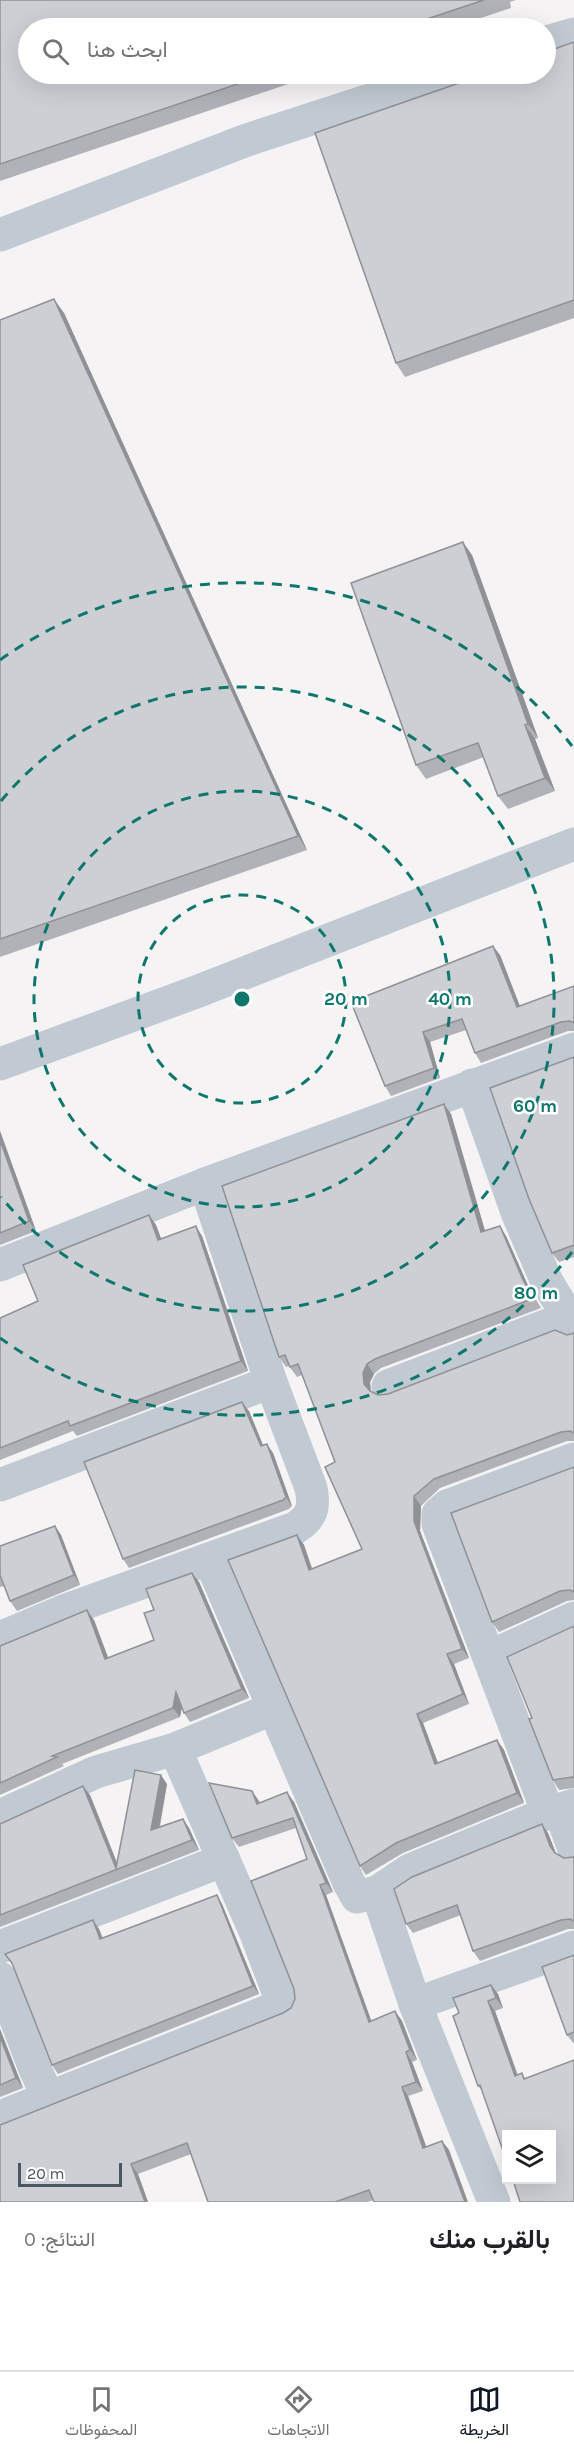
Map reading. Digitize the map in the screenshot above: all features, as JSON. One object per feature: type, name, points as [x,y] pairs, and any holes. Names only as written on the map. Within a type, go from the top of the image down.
[{"type":"street","points":[[556,39],[574,34]]},
{"type":"street","points":[[0,235],[248,140],[419,84]]},
{"type":"street","points":[[0,1064],[207,988],[574,844]]},
{"type":"street","points":[[0,1264],[205,1184],[574,1049]]},
{"type":"street","points":[[388,1386],[572,1321],[548,1282],[518,1215],[472,1085]]},
{"type":"street","points":[[0,1638],[66,1610],[295,1528],[306,1521],[311,1513],[313,1501],[310,1488],[271,1382],[205,1184]]},
{"type":"street","points":[[0,1485],[271,1382]]},
{"type":"street","points":[[574,1459],[447,1506],[438,1514],[438,1524],[489,1657],[561,1809],[574,1849]]},
{"type":"street","points":[[210,1560],[272,1709],[357,1897],[376,1892],[410,1870],[561,1809]]},
{"type":"street","points":[[489,1657],[574,1618]]},
{"type":"street","points":[[0,1816],[96,1772],[175,1749],[272,1709]]},
{"type":"street","points":[[0,2117],[283,2005],[255,1932],[175,1749]]},
{"type":"street","points":[[0,1947],[224,1860]]},
{"type":"street","points":[[376,1892],[415,2004],[494,2202]]},
{"type":"street","points":[[415,2004],[574,1947]]},
{"type":"street","points":[[0,1978],[35,2070],[49,2098]]},
{"type":"building","points":[[0,0],[484,0],[430,18],[18,18],[18,84],[237,84],[0,164]]},
{"type":"building","points":[[574,42],[574,300],[396,363],[315,133],[456,84],[556,84],[556,48]]},
{"type":"building","points":[[54,299],[298,836],[0,939],[0,320]]},
{"type":"building","points":[[463,542],[545,778],[498,796],[478,743],[416,765],[351,583]]},
{"type":"building","points":[[493,946],[517,1007],[574,986],[574,1023],[561,1022],[475,1053],[462,1019],[423,1032],[434,1068],[385,1086],[351,1002]]},
{"type":"building","points":[[574,1057],[574,1245],[552,1253],[529,1199],[490,1088]]},
{"type":"building","points":[[444,1104],[481,1232],[500,1226],[523,1280],[534,1298],[375,1359],[367,1364],[363,1373],[364,1384],[378,1395],[388,1394],[555,1330],[567,1335],[574,1333],[574,1433],[561,1432],[434,1479],[414,1496],[414,1521],[462,1649],[447,1654],[463,1694],[417,1714],[435,1764],[497,1740],[517,1793],[396,1843],[360,1866],[228,1560],[297,1535],[309,1570],[362,1549],[325,1467],[335,1462],[298,1364],[290,1367],[285,1355],[279,1357],[222,1186]]},
{"type":"building","points":[[0,1140],[29,1221],[0,1233]]},
{"type":"building","points":[[149,1215],[158,1240],[196,1226],[241,1361],[70,1426],[68,1421],[0,1448],[0,1318],[38,1301],[23,1265]]},
{"type":"building","points":[[242,1402],[261,1446],[267,1444],[286,1497],[123,1559],[84,1462]]},
{"type":"building","points":[[574,1467],[574,1592],[560,1591],[492,1622],[451,1513]]},
{"type":"building","points":[[55,1526],[74,1575],[10,1601],[0,1575],[0,1546]]},
{"type":"building","points":[[192,1573],[242,1689],[184,1713],[176,1692],[173,1708],[52,1756],[57,1757],[0,1783],[0,1646],[87,1610],[105,1659],[154,1640],[144,1613],[154,1610],[146,1589]]},
{"type":"building","points":[[574,1626],[574,1778],[553,1780],[529,1719],[532,1718],[507,1657]]},
{"type":"building","points":[[135,1770],[161,1775],[151,1830],[183,1819],[192,1840],[0,1915],[0,1824],[83,1786],[116,1868]]},
{"type":"building","points":[[209,1783],[252,1791],[257,1804],[287,1792],[326,1883],[320,1885],[369,2022],[395,2011],[410,2050],[406,2052],[416,2082],[402,2087],[423,2148],[442,2141],[465,2202],[374,2202],[369,2190],[335,2202],[208,2202],[187,2143],[131,2164],[145,2202],[0,2202],[0,2125],[291,2008],[295,1999],[294,1989],[251,1881],[307,1859],[293,1818],[232,1838]]},
{"type":"building","points":[[542,1824],[555,1853],[564,1858],[574,1857],[574,1921],[561,1920],[473,1951],[457,1905],[406,1924],[394,1889],[412,1877]]},
{"type":"building","points":[[217,1895],[253,1986],[52,2065],[12,1963],[5,1954],[93,1920],[100,1939]]},
{"type":"building","points":[[574,1955],[574,2032],[567,2035],[542,1967]]},
{"type":"building","points":[[491,1985],[496,1998],[488,2001],[515,2076],[522,2073],[524,2079],[574,2060],[574,2202],[520,2202],[514,2184],[556,2184],[556,2130],[502,2130],[502,2148],[453,2016],[459,2013],[453,1998]]},
{"type":"building","points":[[0,2037],[16,2078],[0,2085]]}]
